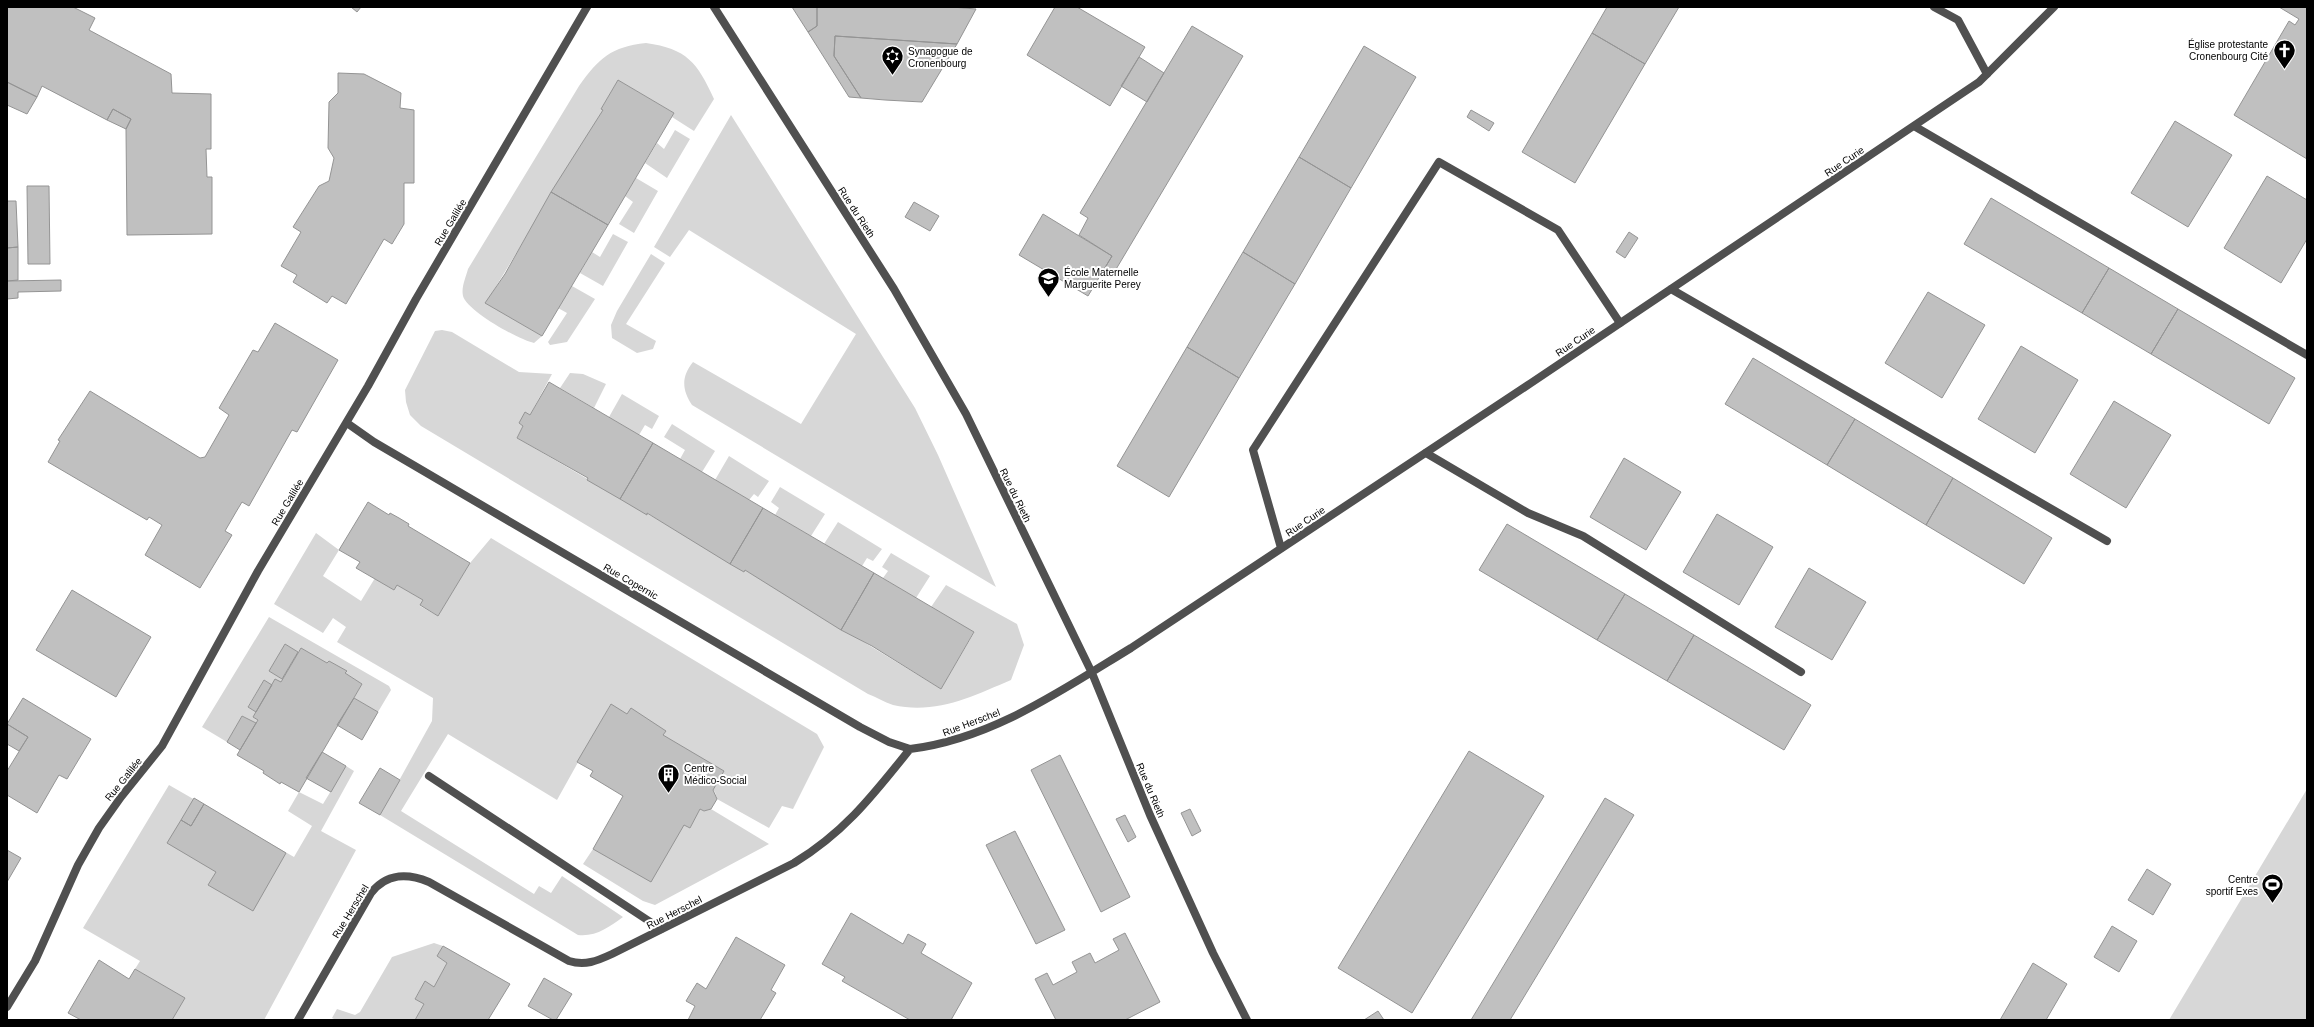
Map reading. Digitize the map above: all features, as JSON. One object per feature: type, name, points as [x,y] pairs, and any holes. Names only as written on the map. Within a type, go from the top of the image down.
[{"type":"street","name":"Rue Galilée","points":[[7,1007],[35,961],[78,865],[99,828],[121,797],[162,746],[258,571],[347,422],[416,299],[587,7]]},
{"type":"street","name":"Rue du Rieth","points":[[714,7],[894,290],[962,407],[1092,673],[1150,815],[1213,953],[1247,1020]]},
{"type":"street","points":[[1934,7],[1958,20],[1987,74]]},
{"type":"street","name":"Rue Curie","points":[[1092,673],[1620,324],[1979,82],[2054,7]]},
{"type":"street","points":[[1914,126],[2307,355]]},
{"type":"street","points":[[1282,548],[1253,450],[1439,162],[1558,230],[1620,324]]},
{"type":"street","points":[[1671,289],[2107,540]]},
{"type":"street","name":"Rue Copernic","points":[[347,422],[374,442],[853,723],[889,742],[910,749]]},
{"type":"street","points":[[1426,453],[1528,513],[1584,536],[1801,672]]},
{"type":"street","name":"Rue Herschel","points":[[298,1020],[371,893],[376,886],[394,877],[404,875],[415,876],[429,882],[569,961],[578,964],[599,960],[794,863],[819,848],[855,815],[910,749],[932,747],[965,737],[1036,705],[1092,673]]},
{"type":"street","points":[[429,776],[661,929]]},
{"type":"shaded area","points":[[646,43],[672,49],[689,59],[702,75],[714,99],[694,131],[672,117],[674,113],[618,80],[601,109],[603,110],[486,303],[542,336],[534,343],[527,341],[506,331],[483,317],[467,302],[463,296],[463,289],[468,269],[586,76],[600,61],[615,51],[624,47]]},
{"type":"shaded area","points":[[731,115],[915,408],[938,455],[996,587],[692,405],[686,394],[684,384],[686,373],[693,362],[801,424],[856,334],[689,230],[670,257],[654,247]]},
{"type":"shaded area","points":[[675,130],[690,139],[667,178],[645,163],[657,143],[664,149]]},
{"type":"shaded area","points":[[636,178],[658,191],[634,233],[619,224],[633,202],[625,196]]},
{"type":"shaded area","points":[[613,234],[628,242],[603,286],[580,273],[592,252],[600,257]]},
{"type":"shaded area","points":[[651,254],[665,263],[626,324],[656,341],[653,349],[637,353],[612,338],[611,325],[617,311]]},
{"type":"shaded area","points":[[572,286],[595,299],[567,342],[550,345],[548,342],[567,313],[558,308]]},
{"type":"shaded area","points":[[442,330],[452,332],[519,372],[552,374],[530,415],[525,413],[519,423],[523,426],[517,438],[715,553],[744,572],[745,570],[941,689],[974,633],[931,607],[946,585],[1017,624],[1024,645],[1011,680],[968,698],[939,706],[924,708],[909,707],[893,705],[886,702],[868,694],[421,426],[410,415],[406,402],[405,390],[435,331]]},
{"type":"shaded area","points":[[570,373],[583,374],[606,384],[594,408],[560,388]]},
{"type":"shaded area","points":[[622,394],[659,416],[652,429],[645,425],[639,435],[609,417]]},
{"type":"shaded area","points":[[672,424],[715,451],[702,472],[680,459],[685,450],[664,437]]},
{"type":"shaded area","points":[[729,456],[769,481],[758,497],[754,494],[749,500],[715,480]]},
{"type":"shaded area","points":[[780,487],[825,514],[811,536],[775,515],[779,508],[771,502]]},
{"type":"shaded area","points":[[838,522],[882,549],[873,561],[867,558],[862,566],[824,544]]},
{"type":"shaded area","points":[[316,533],[339,550],[323,576],[361,601],[375,578],[394,590],[397,585],[423,600],[420,606],[438,616],[470,563],[491,538],[817,734],[824,747],[793,809],[782,806],[769,828],[717,799],[715,792],[663,735],[666,731],[631,709],[627,714],[610,705],[557,800],[448,734],[401,811],[534,894],[539,886],[551,893],[562,876],[623,917],[607,928],[596,933],[578,935],[380,815],[432,721],[433,698],[337,642],[346,627],[333,618],[323,633],[274,604]]},
{"type":"shaded area","points":[[891,553],[930,576],[916,598],[883,578],[888,571],[882,567]]},
{"type":"shaded area","points":[[269,617],[389,686],[391,690],[378,712],[354,698],[362,684],[345,673],[346,671],[329,661],[327,663],[301,648],[298,652],[285,644],[269,671],[282,679],[281,682],[272,685],[264,680],[248,706],[256,712],[253,717],[258,720],[256,723],[242,716],[227,742],[202,727]]},
{"type":"shaded area","points":[[346,766],[354,771],[321,831],[356,850],[264,1020],[172,1020],[184,998],[135,969],[140,961],[83,928],[169,785],[294,857],[312,826],[288,811],[299,792],[323,804]]},
{"type":"shaded area","name":"Centre sportif Exes","points":[[2307,789],[2307,1020],[2169,1020]]},
{"type":"shaded area","points":[[700,809],[704,811],[711,809],[769,844],[655,905],[643,901],[583,864],[593,849],[684,825],[690,828]]},
{"type":"shaded area","points":[[434,943],[443,946],[437,956],[447,963],[434,987],[425,982],[415,998],[424,1004],[415,1020],[336,1020],[332,1018],[337,1009],[355,1015],[360,1012],[392,957]]},
{"type":"building","points":[[7,7],[73,7],[95,18],[89,30],[171,74],[172,93],[211,94],[211,149],[206,149],[207,177],[212,177],[212,234],[127,235],[126,129],[131,119],[113,109],[107,120],[42,86],[37,97],[7,82]]},
{"type":"building","points":[[351,7],[361,7],[357,12]]},
{"type":"building","points":[[792,7],[817,7],[817,26],[808,32]]},
{"type":"building","points":[[817,7],[952,7],[976,9],[957,44],[835,36],[834,56],[861,98],[849,97],[808,32],[817,26]]},
{"type":"building","points":[[1055,7],[1077,7],[1145,47],[1110,106],[1027,55]]},
{"type":"building","points":[[1607,7],[1679,7],[1645,64],[1592,33]]},
{"type":"building","name":"Église protestante Cronenbourg Cité","points":[[2279,7],[2307,7],[2307,159],[2234,115],[2289,21],[2295,25],[2299,19]]},
{"type":"building","points":[[1192,26],[1243,56],[1112,276],[1103,271],[1112,256],[1079,235],[1088,218],[1080,213]]},
{"type":"building","points":[[1592,33],[1645,64],[1575,183],[1522,152]]},
{"type":"building","name":"Synagogue de Cronenbourg","points":[[835,36],[957,44],[922,102],[885,100],[861,98],[834,56]]},
{"type":"building","points":[[1364,46],[1416,77],[1351,188],[1299,157]]},
{"type":"building","points":[[1139,57],[1164,73],[1147,102],[1121,86]]},
{"type":"building","points":[[338,73],[364,74],[401,93],[400,108],[414,110],[414,183],[404,183],[404,224],[392,244],[384,239],[346,304],[332,296],[327,303],[293,282],[297,275],[281,266],[301,232],[293,227],[319,186],[329,181],[334,158],[328,148],[329,102],[338,93]]},
{"type":"building","points":[[618,80],[674,113],[608,225],[551,192],[603,110],[601,109]]},
{"type":"building","points":[[7,82],[37,97],[27,114],[7,105]]},
{"type":"building","points":[[113,109],[131,119],[126,129],[107,120]]},
{"type":"building","points":[[1471,110],[1494,123],[1489,131],[1467,117]]},
{"type":"building","points":[[2175,121],[2232,155],[2188,227],[2131,193]]},
{"type":"building","points":[[1299,157],[1351,188],[1295,284],[1243,252]]},
{"type":"building","points":[[2267,176],[2307,200],[2307,239],[2281,283],[2224,248]]},
{"type":"building","points":[[27,186],[49,186],[50,264],[28,264]]},
{"type":"building","points":[[551,192],[608,225],[542,336],[485,303],[505,274]]},
{"type":"building","points":[[1991,198],[2109,268],[2082,313],[1964,244]]},
{"type":"building","points":[[7,201],[16,201],[18,247],[7,248]]},
{"type":"building","points":[[914,202],[939,216],[930,231],[905,217]]},
{"type":"building","points":[[1043,214],[1112,256],[1088,296],[1019,255]]},
{"type":"building","points":[[1629,232],[1638,238],[1625,258],[1616,252]]},
{"type":"building","points":[[18,247],[18,280],[7,281],[7,248]]},
{"type":"building","points":[[1243,252],[1295,284],[1239,378],[1187,347]]},
{"type":"building","points":[[2109,268],[2178,309],[2151,354],[2082,313]]},
{"type":"building","points":[[61,280],[61,291],[18,292],[18,298],[7,299],[7,281]]},
{"type":"building","points":[[1928,292],[1985,325],[1942,398],[1885,363]]},
{"type":"building","points":[[2178,309],[2295,378],[2269,424],[2151,354]]},
{"type":"building","points":[[275,323],[338,360],[297,432],[292,430],[249,506],[242,502],[225,531],[232,535],[200,588],[145,555],[162,525],[149,517],[147,520],[48,462],[60,441],[58,440],[90,391],[200,458],[205,457],[229,415],[219,408],[253,350],[258,352]]},
{"type":"building","points":[[2021,346],[2078,380],[2035,453],[1978,419]]},
{"type":"building","points":[[1187,347],[1239,378],[1169,497],[1117,466]]},
{"type":"building","points":[[1753,358],[1855,419],[1827,465],[1725,404]]},
{"type":"building","points":[[549,382],[653,443],[620,499],[587,480],[588,478],[517,438],[523,426],[519,423],[525,412],[530,415]]},
{"type":"building","points":[[2114,401],[2171,435],[2126,508],[2070,474]]},
{"type":"building","points":[[1855,419],[1953,478],[1926,525],[1827,465]]},
{"type":"building","points":[[653,443],[763,508],[730,564],[647,513],[647,515],[620,499]]},
{"type":"building","points":[[1624,458],[1681,492],[1646,550],[1590,517]]},
{"type":"building","points":[[1953,478],[2052,538],[2024,584],[1926,525]]},
{"type":"building","points":[[368,502],[389,515],[390,513],[399,518],[409,524],[408,526],[470,563],[438,616],[420,605],[423,600],[397,585],[394,590],[356,568],[360,562],[339,550]]},
{"type":"building","points":[[763,508],[874,573],[841,630],[745,570],[744,572],[730,564]]},
{"type":"building","points":[[1717,514],[1773,547],[1739,605],[1683,572]]},
{"type":"building","points":[[1507,524],[1625,594],[1597,640],[1479,570]]},
{"type":"building","points":[[1809,568],[1866,602],[1832,660],[1775,627]]},
{"type":"building","points":[[874,573],[974,632],[941,689],[872,646],[841,630]]},
{"type":"building","points":[[72,590],[151,637],[116,697],[36,650]]},
{"type":"building","points":[[1625,594],[1694,635],[1667,681],[1597,640]]},
{"type":"building","points":[[1694,635],[1811,705],[1784,750],[1667,681]]},
{"type":"building","points":[[285,644],[298,652],[282,679],[269,671]]},
{"type":"building","points":[[301,648],[327,663],[329,661],[347,671],[345,673],[362,684],[299,792],[281,782],[280,784],[263,773],[264,771],[237,755],[258,720],[253,717],[275,679],[281,682]]},
{"type":"building","points":[[264,680],[272,685],[256,712],[248,707]]},
{"type":"building","points":[[23,698],[91,739],[67,779],[59,775],[37,813],[7,795],[7,771],[28,737],[7,724]]},
{"type":"building","points":[[354,698],[378,712],[362,740],[337,725]]},
{"type":"building","name":"Centre Médico-Social","points":[[611,704],[627,714],[631,708],[666,731],[663,735],[724,771],[713,790],[717,799],[711,809],[704,811],[700,809],[690,828],[684,825],[651,882],[593,849],[623,796],[590,776],[593,771],[577,762]]},
{"type":"building","points":[[242,716],[256,723],[240,750],[227,742]]},
{"type":"building","points":[[7,724],[28,737],[19,751],[7,744]]},
{"type":"building","points":[[1469,751],[1544,796],[1412,1013],[1338,968]]},
{"type":"building","points":[[322,752],[346,766],[331,792],[306,778]]},
{"type":"building","points":[[1060,755],[1130,897],[1101,912],[1031,770]]},
{"type":"building","points":[[380,768],[400,780],[380,815],[359,803]]},
{"type":"building","points":[[194,798],[204,804],[191,826],[181,820]]},
{"type":"building","points":[[1605,798],[1634,815],[1510,1020],[1471,1020]]},
{"type":"building","points":[[204,804],[286,853],[253,911],[208,885],[216,872],[167,843],[181,820],[191,826]]},
{"type":"building","points":[[1190,809],[1201,831],[1192,836],[1181,813]]},
{"type":"building","points":[[1125,815],[1136,837],[1128,842],[1116,819]]},
{"type":"building","points":[[1015,831],[1065,930],[1036,944],[986,845]]},
{"type":"building","points":[[7,850],[21,858],[7,882]]},
{"type":"building","points":[[2147,869],[2171,884],[2153,915],[2128,900]]},
{"type":"building","points":[[851,913],[903,944],[908,934],[926,944],[921,953],[972,983],[951,1020],[910,1020],[842,981],[845,977],[822,964]]},
{"type":"building","points":[[2112,926],[2137,941],[2119,972],[2094,957]]},
{"type":"building","points":[[1125,933],[1160,1002],[1125,1020],[1056,1020],[1035,979],[1047,973],[1053,985],[1077,972],[1072,962],[1090,953],[1095,963],[1119,950],[1113,939]]},
{"type":"building","points":[[736,937],[785,965],[771,990],[776,993],[760,1020],[688,1020],[695,1006],[686,1001],[697,983],[706,989]]},
{"type":"building","points":[[443,946],[510,984],[488,1020],[415,1020],[424,1004],[415,999],[425,981],[434,987],[447,963],[437,956]]},
{"type":"building","points":[[99,960],[129,979],[135,969],[185,998],[172,1020],[81,1020],[68,1013]]},
{"type":"building","points":[[2033,963],[2067,984],[2046,1020],[2000,1020]]},
{"type":"building","points":[[544,978],[572,994],[556,1020],[553,1020],[528,1006]]},
{"type":"building","points":[[1378,1011],[1384,1020],[1364,1020]]},
{"type":"place","name":"Église protestante Cronenbourg Cité","points":[[2284,70]]},
{"type":"place","name":"Synagogue de Cronenbourg","points":[[892,76]]},
{"type":"place","name":"École Maternelle Marguerite Perey","points":[[1049,298]]},
{"type":"place","name":"Centre Médico-Social","points":[[668,794]]},
{"type":"place","name":"Centre sportif Exes","points":[[2273,904]]}]
